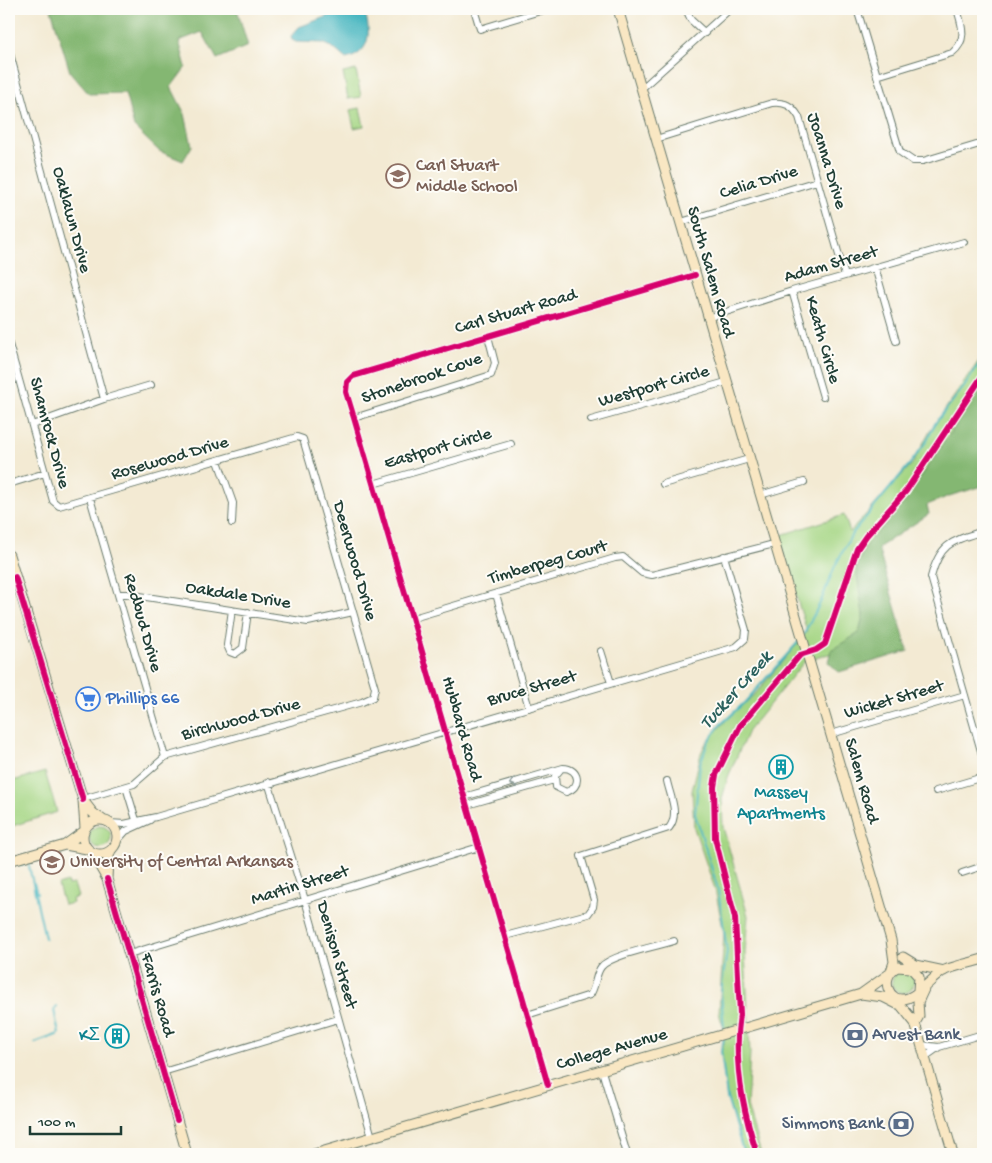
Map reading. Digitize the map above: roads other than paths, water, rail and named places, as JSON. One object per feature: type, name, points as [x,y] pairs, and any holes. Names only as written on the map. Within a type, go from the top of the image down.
[{"type":"street","points":[[474,9],[480,28],[548,9]]},
{"type":"street","name":"South Salem Road","points":[[618,9],[800,630]]},
{"type":"street","points":[[686,9],[692,20],[704,33]]},
{"type":"street","points":[[641,89],[730,9]]},
{"type":"street","points":[[857,9],[897,146],[906,158],[923,161],[983,143]]},
{"type":"street","points":[[877,76],[952,53],[959,48],[963,34],[956,9]]},
{"type":"street","name":"Oaklawn Drive","points":[[9,50],[104,399]]},
{"type":"street","name":"Joanna Drive","points":[[656,139],[772,103],[783,102],[791,106],[799,117],[845,276]]},
{"type":"street","name":"Celia Drive","points":[[681,222],[817,181]]},
{"type":"street","name":"Adam Street","points":[[707,318],[964,242]]},
{"type":"street","points":[[875,267],[896,341]]},
{"type":"street","name":"Carl Stuart Road","points":[[347,382],[353,376],[695,275]]},
{"type":"street","name":"Keath Circle","points":[[792,292],[823,397]]},
{"type":"street","name":"Stonebrook Cove","points":[[354,418],[491,375],[496,363],[488,336]]},
{"type":"street","name":"Shamrock Drive","points":[[9,344],[53,501]]},
{"type":"street","name":"Hubbard Road","points":[[347,382],[346,392],[548,1085]]},
{"type":"street","name":"Westport Circle","points":[[591,420],[726,382]]},
{"type":"street","points":[[32,425],[104,399],[151,385]]},
{"type":"street","name":"Rosewood Drive","points":[[53,501],[60,506],[297,437]]},
{"type":"street","name":"Deerwood Drive","points":[[297,437],[303,439],[307,447],[375,688],[373,697]]},
{"type":"street","name":"Eastport Circle","points":[[373,484],[511,444]]},
{"type":"street","points":[[663,484],[749,460]]},
{"type":"street","points":[[218,461],[233,503],[232,523]]},
{"type":"street","points":[[9,484],[45,473]]},
{"type":"street","points":[[760,495],[804,482]]},
{"type":"street","name":"Redbud Drive","points":[[90,498],[165,756]]},
{"type":"street","points":[[983,531],[953,541],[942,550],[935,562],[931,577],[983,758]]},
{"type":"street","name":"Timberpeg Court","points":[[413,618],[615,558],[623,557],[642,573],[652,575],[774,544]]},
{"type":"street","points":[[9,555],[83,800],[84,830],[82,839],[89,851]]},
{"type":"street","name":"Bruce Street","points":[[114,846],[126,831],[156,817],[268,782],[529,708],[742,644],[745,639],[746,630],[724,556]]},
{"type":"street","name":"Oakdale Drive","points":[[118,594],[308,622],[353,612]]},
{"type":"street","points":[[496,594],[529,708]]},
{"type":"street","points":[[232,610],[227,645],[230,652],[235,654],[243,648],[248,612]]},
{"type":"street","name":"Salem Road","points":[[800,630],[891,943],[894,962],[887,974]]},
{"type":"street","points":[[601,651],[611,683]]},
{"type":"street","name":"Wicket Street","points":[[831,734],[965,695]]},
{"type":"street","name":"Birchwood Drive","points":[[83,800],[134,784],[165,756],[362,702],[373,697]]},
{"type":"street","points":[[464,798],[567,768],[575,772],[578,779],[576,786],[570,791],[562,791],[556,787],[554,780]]},
{"type":"street","points":[[467,805],[554,780],[560,770]]},
{"type":"street","points":[[936,791],[983,777]]},
{"type":"street","points":[[505,936],[588,914],[593,907],[594,900],[581,856],[669,828],[675,821],[675,814],[667,780]]},
{"type":"street","name":"Denison Street","points":[[268,782],[372,1137]]},
{"type":"street","points":[[126,788],[136,820]]},
{"type":"street","points":[[65,845],[102,854],[114,846],[116,832],[107,822],[93,813],[83,800]]},
{"type":"street","name":"Bruce Street","points":[[107,822],[124,824],[156,817]]},
{"type":"street","points":[[9,861],[65,845],[93,821],[107,822]]},
{"type":"street","name":"Farris Road","points":[[107,879],[108,858],[114,846]]},
{"type":"street","name":"Martin Street","points":[[129,954],[480,847]]},
{"type":"street","name":"Farris Road","points":[[89,851],[107,879],[187,1154]]},
{"type":"street","points":[[962,873],[983,866]]},
{"type":"street","points":[[527,1015],[590,995],[595,988],[602,966],[609,961],[674,941]]},
{"type":"street","name":"Salem Road","points":[[891,943],[912,968]]},
{"type":"street","points":[[903,956],[916,965],[942,970]]},
{"type":"street","points":[[916,1021],[895,999],[887,986],[887,974],[900,966],[924,972],[942,970],[983,959]]},
{"type":"street","points":[[912,968],[919,977],[914,1004],[921,1045],[953,1154]]},
{"type":"street","points":[[895,999],[905,999],[917,992],[942,970]]},
{"type":"street","name":"College Avenue","points":[[863,994],[887,974]]},
{"type":"street","points":[[916,1021],[919,1016],[920,997],[928,984]]},
{"type":"street","name":"College Avenue","points":[[314,1154],[863,994],[876,992],[895,999]]},
{"type":"street","points":[[163,1072],[338,1019]]},
{"type":"street","points":[[924,1057],[939,1047],[983,1034]]},
{"type":"street","points":[[921,1045],[939,1047]]},
{"type":"street","points":[[602,1070],[627,1154]]},
{"type":"water","points":[[346,9],[364,9],[368,25],[365,46],[355,56],[346,59],[332,47],[323,43],[296,42],[292,40],[291,36],[299,27]]},
{"type":"waterway","name":"Tucker Creek","points":[[804,634],[852,534],[909,465],[926,442],[936,422],[964,387],[983,358]]},
{"type":"waterway","name":"Tucker Creek","points":[[724,1030],[721,992],[727,951],[718,889],[695,814],[700,764],[708,742],[720,725],[745,702],[800,640]]},
{"type":"waterway","points":[[20,865],[31,863]]},
{"type":"waterway","points":[[29,866],[45,938]]},
{"type":"waterway","points":[[34,883],[37,893]]},
{"type":"waterway","points":[[35,1043],[59,1034],[54,1010],[57,1006]]},
{"type":"waterway","name":"Tucker Creek","points":[[724,1038],[721,1051],[727,1098],[744,1154]]},
{"type":"place","name":"Carl Stuart Middle School","points":[[398,176]]},
{"type":"place","name":"Phillips 66","points":[[88,699]]},
{"type":"place","name":"Massey Apartments","points":[[781,767]]},
{"type":"place","name":"University of Central Arkansas","points":[[52,862]]},
{"type":"place","name":"Arvest Bank","points":[[855,1035]]},
{"type":"place","name":"KΣ","points":[[117,1036]]},
{"type":"place","name":"Simmons Bank","points":[[901,1124]]}]
